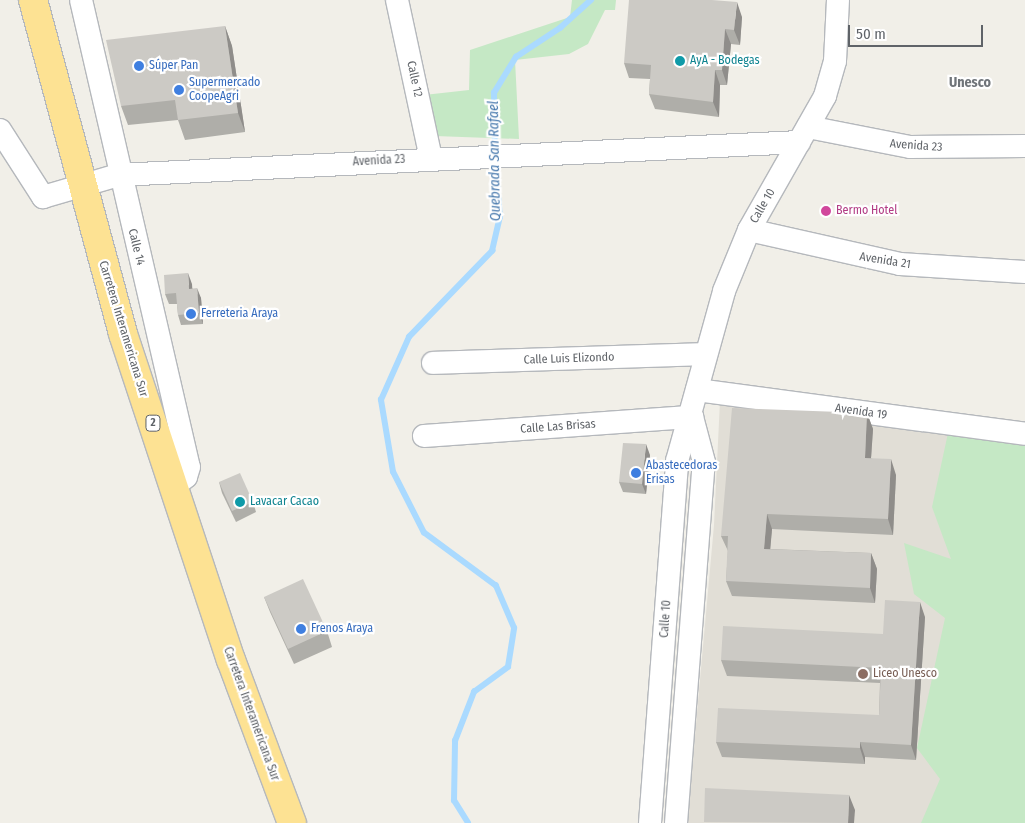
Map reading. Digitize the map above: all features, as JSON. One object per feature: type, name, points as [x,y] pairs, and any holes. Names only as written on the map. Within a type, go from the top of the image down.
[{"type":"highway","name":"Carretera Interamericana Sur","points":[[33,0],[80,185],[174,486],[262,749],[292,823]]},
{"type":"street","name":"Calle 14","points":[[81,0],[118,175],[189,467],[186,477],[174,486]]},
{"type":"street","name":"Calle 12","points":[[397,0],[431,158]]},
{"type":"street","name":"Calle 10","points":[[650,823],[677,461],[692,417],[704,354],[749,230],[825,96],[835,61],[838,0]]},
{"type":"street","name":"Avenida 23","points":[[0,130],[43,197],[118,175],[431,158],[804,134],[910,147],[1025,146]]},
{"type":"street","name":"Avenida 21","points":[[749,230],[900,264],[1025,272]]},
{"type":"street","name":"Calle Luis Elizondo","points":[[433,363],[704,354]]},
{"type":"street","name":"Avenida 19","points":[[697,390],[1025,434]]},
{"type":"street","name":"Calle 10","points":[[676,823],[704,462],[692,417]]},
{"type":"street","name":"Calle Las Brisas","points":[[424,436],[692,417]]},
{"type":"shaded area","name":"Liceo Unesco","points":[[720,401],[1025,443],[1025,823],[687,823],[714,525]]},
{"type":"green space","points":[[572,0],[616,0],[615,10],[605,10],[588,44],[569,54],[515,60],[519,139],[435,136],[424,95],[469,90],[470,50],[570,17]]},
{"type":"green space","points":[[948,433],[1025,443],[1025,823],[921,823],[940,779],[917,748],[945,618],[914,594],[904,543],[951,559],[932,507]]},
{"type":"building","name":"AyA - Bodegas","points":[[629,0],[712,0],[737,2],[734,30],[725,29],[722,70],[715,70],[713,102],[649,94],[651,65],[624,63]]},
{"type":"building","name":"Supermercado CoopeAgri","points":[[225,26],[238,113],[178,120],[175,100],[121,106],[106,40]]},
{"type":"building","name":"Ferreteria Araya","points":[[188,273],[189,289],[197,288],[199,313],[178,315],[176,293],[165,294],[164,275]]},
{"type":"building","points":[[732,408],[867,413],[865,458],[891,459],[888,519],[767,514],[764,549],[871,553],[870,588],[726,581],[728,536],[721,536]]},
{"type":"building","points":[[623,443],[646,444],[642,484],[619,482]]},
{"type":"building","name":"Lavacar Cacao","points":[[240,473],[253,502],[232,511],[219,482]]},
{"type":"building","name":"Frenos Araya","points":[[303,579],[327,631],[288,649],[264,597]]},
{"type":"building","points":[[885,600],[920,602],[911,745],[860,742],[860,748],[716,742],[718,708],[879,715],[881,668],[721,660],[723,626],[883,634]]},
{"type":"building","points":[[705,788],[849,795],[848,823],[704,822]]},
{"type":"waterway","name":"Quebrada San Rafael","points":[[495,151],[494,93],[516,57],[560,28],[591,0]]},
{"type":"waterway","name":"Quebrada San Rafael","points":[[468,823],[454,801],[455,741],[474,692],[508,667],[514,628],[496,586],[424,533],[393,472],[381,400],[409,337],[492,251],[500,217],[495,161]]},
{"type":"place","name":"AyA - Bodegas","points":[[680,61]]},
{"type":"place","name":"Súper Pan","points":[[139,66]]},
{"type":"place","name":"Supermercado CoopeAgri","points":[[179,90]]},
{"type":"place","name":"Bermo Hotel","points":[[826,211]]},
{"type":"place","name":"Ferreteria Araya","points":[[191,314]]},
{"type":"place","name":"Abastecedoras Erisas","points":[[636,473]]},
{"type":"place","name":"Lavacar Cacao","points":[[240,502]]},
{"type":"place","name":"Frenos Araya","points":[[301,629]]},
{"type":"place","name":"Liceo Unesco","points":[[863,674]]},
{"type":"district","name":"Unesco","points":[[970,83]]}]
